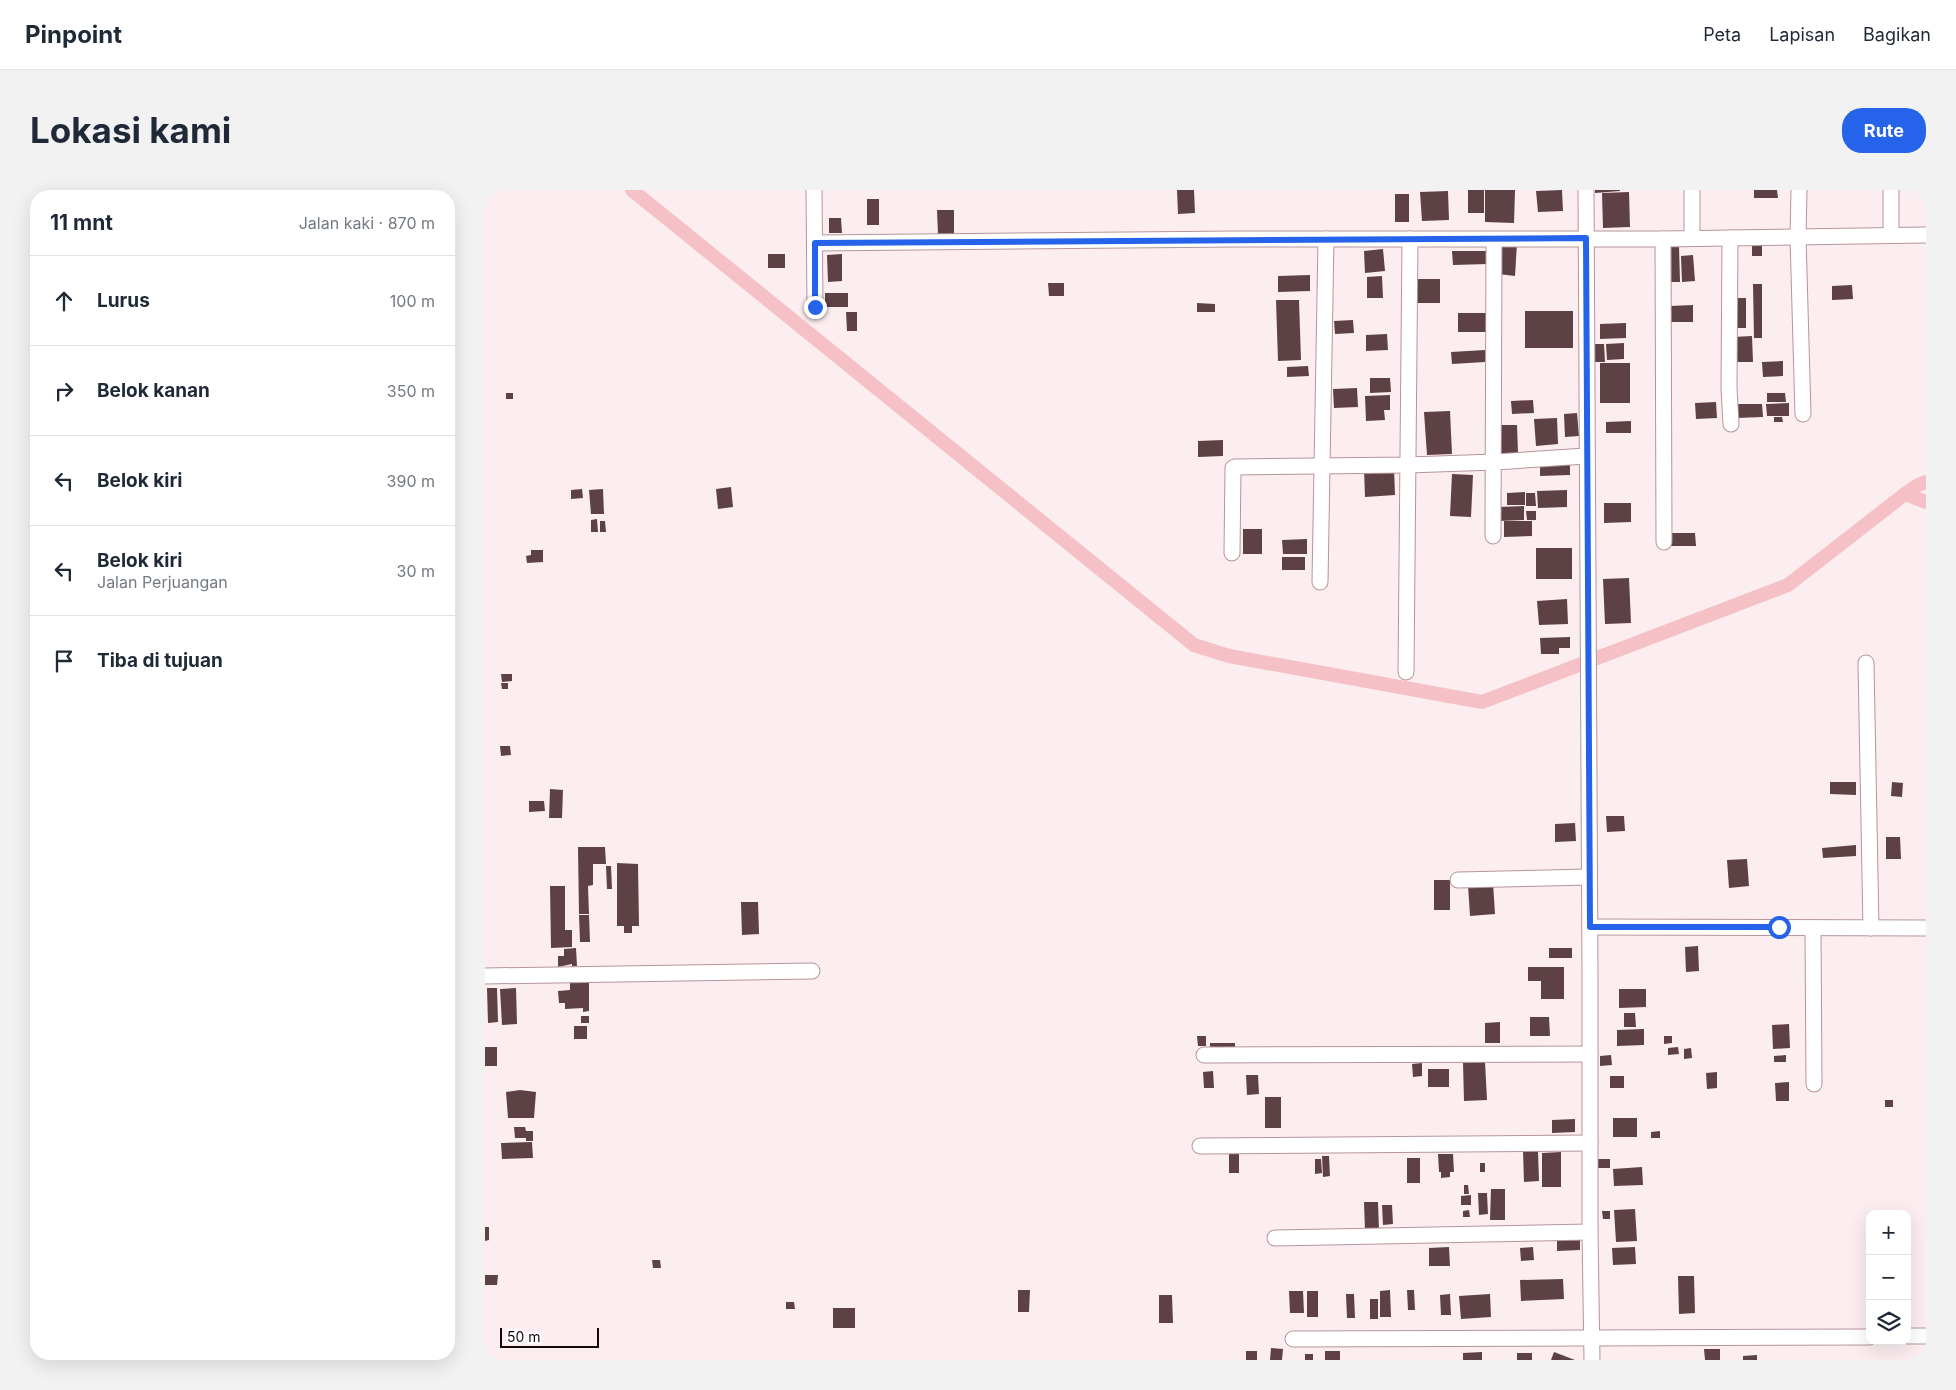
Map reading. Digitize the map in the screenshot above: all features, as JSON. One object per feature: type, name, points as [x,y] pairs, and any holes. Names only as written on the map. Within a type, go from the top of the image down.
[{"type":"street","points":[[814,190],[815,307]]},
{"type":"street","points":[[1586,190],[1592,1360]]},
{"type":"street","points":[[1691,237],[1692,190]]},
{"type":"street","points":[[1799,190],[1798,237],[1803,414]]},
{"type":"street","points":[[1891,190],[1891,235]]},
{"type":"street","points":[[815,243],[1326,239],[1663,239],[1691,237],[1926,235]]},
{"type":"street","points":[[1730,238],[1729,388],[1731,424]]},
{"type":"street","points":[[1320,582],[1326,239]]},
{"type":"street","points":[[1407,672],[1410,239]]},
{"type":"street","points":[[1663,239],[1664,542]]},
{"type":"street","points":[[1493,536],[1495,462],[1494,240]]},
{"type":"street","points":[[1232,553],[1233,468],[1255,465],[1408,465],[1586,456]]},
{"type":"street","points":[[1866,663],[1871,928]]},
{"type":"street","points":[[1458,880],[1589,876]]},
{"type":"street","points":[[1590,927],[1926,928]]},
{"type":"street","points":[[1813,928],[1814,1084]]},
{"type":"street","points":[[485,976],[812,971]]},
{"type":"street","points":[[1204,1056],[1590,1054]]},
{"type":"street","points":[[1200,1146],[1590,1143]]},
{"type":"street","points":[[1275,1238],[1590,1232]]},
{"type":"street","points":[[1911,1336],[1926,1336]]},
{"type":"street","points":[[1293,1339],[1866,1337]]},
{"type":"building","points":[[1177,190],[1194,190],[1195,213],[1178,214]]},
{"type":"building","points":[[1468,190],[1484,190],[1484,213],[1468,213]]},
{"type":"building","points":[[1485,190],[1515,190],[1514,223],[1485,222]]},
{"type":"building","points":[[1562,190],[1563,211],[1538,212],[1536,191]]},
{"type":"building","points":[[1595,190],[1620,190],[1620,191],[1595,193]]},
{"type":"building","points":[[1754,190],[1777,190],[1778,198],[1754,198]]},
{"type":"building","points":[[1448,191],[1449,220],[1422,221],[1420,192]]},
{"type":"building","points":[[1629,192],[1630,227],[1603,228],[1602,193]]},
{"type":"building","points":[[1395,194],[1409,194],[1409,222],[1395,222]]},
{"type":"building","points":[[867,199],[879,199],[879,225],[867,225]]},
{"type":"building","points":[[937,210],[954,210],[954,234],[938,235]]},
{"type":"building","points":[[829,218],[841,218],[842,233],[829,233]]},
{"type":"building","points":[[1500,241],[1517,243],[1515,276],[1498,274]]},
{"type":"building","points":[[1752,245],[1762,245],[1762,256],[1752,256]]},
{"type":"building","points":[[1679,246],[1680,282],[1666,282],[1664,247]]},
{"type":"building","points":[[1383,249],[1385,271],[1365,273],[1364,251]]},
{"type":"building","points":[[1452,251],[1488,251],[1488,264],[1453,265]]},
{"type":"building","points":[[768,254],[785,254],[785,268],[768,268]]},
{"type":"building","points":[[842,254],[842,281],[828,282],[827,255]]},
{"type":"building","points":[[1693,255],[1695,281],[1682,282],[1681,256]]},
{"type":"building","points":[[1310,275],[1310,291],[1278,292],[1278,276]]},
{"type":"building","points":[[1382,276],[1383,298],[1367,298],[1367,277]]},
{"type":"building","points":[[1415,279],[1440,279],[1440,303],[1415,303]]},
{"type":"building","points":[[1048,283],[1064,283],[1064,296],[1049,296]]},
{"type":"building","points":[[1753,284],[1762,284],[1762,338],[1754,338]]},
{"type":"building","points":[[1852,285],[1853,299],[1832,300],[1832,286]]},
{"type":"building","points":[[825,293],[848,293],[848,307],[825,307]]},
{"type":"building","points":[[1731,298],[1746,298],[1746,328],[1732,328]]},
{"type":"building","points":[[1276,300],[1299,300],[1301,360],[1278,361]]},
{"type":"building","points":[[1197,303],[1215,304],[1215,312],[1197,312]]},
{"type":"building","points":[[1693,305],[1693,322],[1669,322],[1669,306]]},
{"type":"building","points":[[1525,311],[1573,311],[1573,348],[1525,348]]},
{"type":"building","points":[[846,312],[857,312],[857,331],[847,331]]},
{"type":"building","points":[[1458,313],[1487,313],[1487,332],[1458,332]]},
{"type":"building","points":[[1353,320],[1354,333],[1335,334],[1334,321]]},
{"type":"building","points":[[1626,323],[1626,338],[1600,339],[1600,324]]},
{"type":"building","points":[[1387,334],[1388,350],[1366,351],[1366,335]]},
{"type":"building","points":[[1752,336],[1753,362],[1733,362],[1733,337]]},
{"type":"building","points":[[1624,343],[1624,359],[1607,360],[1606,344]]},
{"type":"building","points":[[1594,344],[1604,344],[1605,362],[1594,362]]},
{"type":"building","points":[[1485,350],[1485,362],[1452,364],[1451,352]]},
{"type":"building","points":[[1783,361],[1783,376],[1763,377],[1762,362]]},
{"type":"building","points":[[1600,363],[1630,363],[1630,403],[1600,403]]},
{"type":"building","points":[[1308,366],[1309,376],[1287,377],[1287,367]]},
{"type":"building","points":[[1370,378],[1390,378],[1391,392],[1370,393]]},
{"type":"building","points":[[1357,388],[1358,407],[1334,408],[1333,389]]},
{"type":"building","points":[[506,393],[513,393],[513,399],[506,399]]},
{"type":"building","points":[[1767,393],[1785,393],[1786,402],[1767,402]]},
{"type":"building","points":[[1390,395],[1390,410],[1384,410],[1385,420],[1366,421],[1365,396]]},
{"type":"building","points":[[1533,400],[1534,413],[1512,414],[1511,401]]},
{"type":"building","points":[[1716,402],[1717,418],[1696,419],[1695,403]]},
{"type":"building","points":[[1789,403],[1789,416],[1767,416],[1766,404]]},
{"type":"building","points":[[1736,404],[1762,404],[1763,417],[1736,418]]},
{"type":"building","points":[[1450,411],[1452,454],[1427,455],[1424,412]]},
{"type":"building","points":[[1577,413],[1579,436],[1565,437],[1564,414]]},
{"type":"building","points":[[1774,417],[1782,417],[1783,422],[1774,422]]},
{"type":"building","points":[[1557,418],[1558,444],[1536,446],[1534,419]]},
{"type":"building","points":[[1631,421],[1631,433],[1606,433],[1606,422]]},
{"type":"building","points":[[1500,425],[1517,425],[1518,453],[1501,453]]},
{"type":"building","points":[[1223,440],[1223,456],[1198,457],[1198,441]]},
{"type":"building","points":[[1570,459],[1570,475],[1540,476],[1540,460]]},
{"type":"building","points":[[1394,468],[1395,495],[1365,497],[1364,469]]},
{"type":"building","points":[[1452,474],[1473,475],[1471,517],[1450,516]]},
{"type":"building","points":[[731,487],[733,507],[718,509],[716,489]]},
{"type":"building","points":[[582,489],[583,498],[571,499],[571,490]]},
{"type":"building","points":[[603,489],[604,514],[591,514],[589,490]]},
{"type":"building","points":[[1567,490],[1567,507],[1538,508],[1537,491]]},
{"type":"building","points":[[1525,492],[1525,505],[1507,505],[1507,493]]},
{"type":"building","points":[[1526,493],[1535,493],[1536,506],[1526,506]]},
{"type":"building","points":[[1604,503],[1631,503],[1631,522],[1604,523]]},
{"type":"building","points":[[1524,506],[1524,520],[1498,521],[1498,507]]},
{"type":"building","points":[[1526,511],[1536,511],[1536,520],[1527,520]]},
{"type":"building","points":[[597,519],[598,532],[591,532],[591,520]]},
{"type":"building","points":[[600,521],[605,521],[606,532],[600,532]]},
{"type":"building","points":[[1504,521],[1532,521],[1532,536],[1504,537]]},
{"type":"building","points":[[1243,529],[1262,529],[1262,554],[1243,554]]},
{"type":"building","points":[[1670,533],[1695,533],[1696,546],[1670,546]]},
{"type":"building","points":[[1307,539],[1307,554],[1283,554],[1282,540]]},
{"type":"building","points":[[1536,548],[1572,548],[1572,579],[1536,579]]},
{"type":"building","points":[[531,550],[543,550],[543,562],[527,563],[526,556],[531,555]]},
{"type":"building","points":[[1282,557],[1305,557],[1305,570],[1282,570]]},
{"type":"building","points":[[1629,578],[1631,623],[1605,624],[1603,579]]},
{"type":"building","points":[[1567,599],[1568,624],[1539,625],[1537,601]]},
{"type":"building","points":[[1570,637],[1570,648],[1559,648],[1559,654],[1541,654],[1540,638]]},
{"type":"building","points":[[501,674],[512,674],[512,681],[502,682]]},
{"type":"building","points":[[501,683],[508,683],[508,689],[502,689]]},
{"type":"building","points":[[500,746],[510,746],[511,755],[501,756]]},
{"type":"building","points":[[1830,782],[1856,782],[1856,795],[1830,794]]},
{"type":"building","points":[[1892,782],[1903,783],[1902,797],[1891,796]]},
{"type":"building","points":[[550,789],[563,790],[562,818],[549,818]]},
{"type":"building","points":[[529,801],[544,801],[545,811],[529,812]]},
{"type":"building","points":[[1606,816],[1624,816],[1625,831],[1607,832]]},
{"type":"building","points":[[1575,823],[1576,841],[1555,842],[1555,824]]},
{"type":"building","points":[[1886,837],[1900,837],[1901,859],[1886,859]]},
{"type":"building","points":[[1856,845],[1856,856],[1823,858],[1822,848]]},
{"type":"building","points":[[578,847],[605,847],[606,864],[593,864],[593,885],[588,886],[589,914],[579,914]]},
{"type":"building","points":[[1747,859],[1749,886],[1729,888],[1727,860]]},
{"type":"building","points":[[617,863],[638,864],[639,926],[632,926],[632,933],[624,933],[624,926],[617,926]]},
{"type":"building","points":[[606,866],[611,866],[612,889],[607,889]]},
{"type":"building","points":[[1434,880],[1450,880],[1450,910],[1434,910]]},
{"type":"building","points":[[1493,883],[1495,914],[1470,916],[1468,885]]},
{"type":"building","points":[[550,886],[565,886],[565,930],[572,930],[572,947],[551,948]]},
{"type":"building","points":[[741,902],[758,902],[759,934],[742,935]]},
{"type":"building","points":[[579,915],[589,915],[590,942],[580,942]]},
{"type":"building","points":[[1698,946],[1699,971],[1686,972],[1685,947]]},
{"type":"building","points":[[576,948],[577,966],[572,966],[572,964],[558,967],[558,956],[564,956],[564,949]]},
{"type":"building","points":[[1549,948],[1572,948],[1572,958],[1549,958]]},
{"type":"building","points":[[1528,967],[1564,967],[1564,999],[1541,999],[1541,981],[1528,981]]},
{"type":"building","points":[[589,982],[589,1011],[583,1012],[583,1008],[565,1009],[565,1003],[559,1003],[558,991],[570,990],[570,983]]},
{"type":"building","points":[[487,988],[497,988],[498,1022],[488,1023]]},
{"type":"building","points":[[516,988],[517,1024],[502,1025],[500,989]]},
{"type":"building","points":[[1619,989],[1646,989],[1646,1007],[1619,1008]]},
{"type":"building","points":[[1624,1013],[1635,1013],[1636,1027],[1624,1027]]},
{"type":"building","points":[[581,1016],[589,1016],[589,1023],[581,1023]]},
{"type":"building","points":[[1530,1017],[1549,1017],[1550,1036],[1530,1036]]},
{"type":"building","points":[[1500,1022],[1500,1043],[1485,1043],[1485,1023]]},
{"type":"building","points":[[1789,1024],[1790,1048],[1773,1049],[1772,1025]]},
{"type":"building","points":[[574,1026],[587,1026],[587,1039],[574,1039]]},
{"type":"building","points":[[1644,1029],[1644,1045],[1617,1046],[1617,1030]]},
{"type":"building","points":[[1197,1036],[1206,1036],[1206,1046],[1198,1046]]},
{"type":"building","points":[[1664,1036],[1672,1036],[1672,1043],[1664,1044]]},
{"type":"building","points":[[1210,1043],[1235,1043],[1235,1050],[1210,1050]]},
{"type":"building","points":[[485,1047],[497,1047],[497,1066],[485,1066]]},
{"type":"building","points":[[1678,1047],[1679,1054],[1668,1055],[1668,1048]]},
{"type":"building","points":[[1691,1048],[1692,1058],[1684,1059],[1684,1049]]},
{"type":"building","points":[[1611,1055],[1612,1065],[1600,1066],[1600,1056]]},
{"type":"building","points":[[1786,1055],[1786,1062],[1774,1062],[1774,1056]]},
{"type":"building","points":[[1485,1062],[1487,1100],[1464,1101],[1463,1063]]},
{"type":"building","points":[[1422,1063],[1422,1076],[1413,1077],[1412,1064]]},
{"type":"building","points":[[1428,1069],[1449,1069],[1449,1087],[1428,1087]]},
{"type":"building","points":[[1213,1071],[1214,1088],[1204,1088],[1203,1072]]},
{"type":"building","points":[[1717,1072],[1717,1088],[1707,1089],[1706,1073]]},
{"type":"building","points":[[1246,1075],[1258,1075],[1259,1094],[1247,1095]]},
{"type":"building","points":[[1610,1076],[1624,1076],[1624,1088],[1610,1088]]},
{"type":"building","points":[[1789,1082],[1789,1101],[1776,1101],[1775,1083]]},
{"type":"building","points":[[520,1090],[536,1092],[534,1118],[508,1118],[506,1092]]},
{"type":"building","points":[[1265,1097],[1281,1097],[1281,1128],[1265,1128]]},
{"type":"building","points":[[1885,1100],[1893,1100],[1893,1107],[1885,1107]]},
{"type":"building","points":[[1613,1118],[1637,1118],[1637,1137],[1613,1137]]},
{"type":"building","points":[[1575,1119],[1575,1132],[1552,1133],[1552,1120]]},
{"type":"building","points":[[514,1127],[525,1127],[526,1131],[533,1131],[533,1141],[526,1141],[526,1138],[515,1138]]},
{"type":"building","points":[[1660,1131],[1660,1138],[1651,1138],[1651,1132]]},
{"type":"building","points":[[532,1142],[533,1158],[502,1159],[501,1143]]},
{"type":"building","points":[[1523,1151],[1538,1151],[1539,1181],[1524,1182]]},
{"type":"building","points":[[1561,1152],[1561,1187],[1542,1187],[1542,1153]]},
{"type":"building","points":[[1229,1153],[1239,1153],[1239,1173],[1229,1173]]},
{"type":"building","points":[[1438,1154],[1453,1154],[1454,1172],[1450,1172],[1450,1177],[1441,1178]]},
{"type":"building","points":[[1322,1156],[1329,1156],[1330,1176],[1323,1177]]},
{"type":"building","points":[[1407,1158],[1420,1158],[1420,1183],[1407,1183]]},
{"type":"building","points":[[1315,1159],[1321,1159],[1322,1173],[1315,1174]]},
{"type":"building","points":[[1597,1159],[1610,1159],[1610,1168],[1597,1168]]},
{"type":"building","points":[[1480,1163],[1485,1163],[1485,1172],[1480,1172]]},
{"type":"building","points":[[1642,1167],[1643,1185],[1614,1186],[1613,1169]]},
{"type":"building","points":[[1464,1185],[1468,1185],[1469,1194],[1464,1194]]},
{"type":"building","points":[[1491,1189],[1505,1189],[1505,1220],[1490,1220]]},
{"type":"building","points":[[1478,1193],[1487,1193],[1488,1214],[1479,1215]]},
{"type":"building","points":[[1471,1195],[1471,1205],[1461,1205],[1461,1196]]},
{"type":"building","points":[[1364,1202],[1378,1202],[1379,1230],[1365,1231]]},
{"type":"building","points":[[1382,1205],[1392,1205],[1393,1224],[1383,1225]]},
{"type":"building","points":[[1635,1209],[1637,1241],[1616,1242],[1614,1210]]},
{"type":"building","points":[[1469,1210],[1470,1217],[1463,1217],[1463,1211]]},
{"type":"building","points":[[1602,1211],[1610,1211],[1610,1219],[1603,1219]]},
{"type":"building","points":[[485,1227],[489,1227],[489,1240],[485,1241]]},
{"type":"building","points":[[1580,1236],[1580,1250],[1557,1251],[1557,1237]]},
{"type":"building","points":[[1449,1247],[1450,1266],[1429,1266],[1429,1248]]},
{"type":"building","points":[[1533,1247],[1534,1260],[1521,1261],[1520,1248]]},
{"type":"building","points":[[1635,1247],[1636,1264],[1613,1265],[1612,1248]]},
{"type":"building","points":[[652,1260],[660,1260],[661,1268],[653,1268]]},
{"type":"building","points":[[485,1275],[498,1275],[497,1285],[485,1285]]},
{"type":"building","points":[[1678,1276],[1694,1276],[1695,1313],[1679,1314]]},
{"type":"building","points":[[1563,1279],[1564,1299],[1521,1301],[1520,1280]]},
{"type":"building","points":[[1018,1290],[1030,1290],[1029,1312],[1018,1312]]},
{"type":"building","points":[[1390,1290],[1391,1317],[1380,1317],[1380,1291]]},
{"type":"building","points":[[1407,1290],[1414,1290],[1415,1310],[1408,1310]]},
{"type":"building","points":[[1289,1291],[1303,1291],[1304,1313],[1290,1313]]},
{"type":"building","points":[[1307,1291],[1318,1291],[1318,1317],[1307,1317]]},
{"type":"building","points":[[1346,1294],[1354,1294],[1355,1318],[1347,1318]]},
{"type":"building","points":[[1450,1294],[1451,1315],[1441,1315],[1440,1295]]},
{"type":"building","points":[[1490,1294],[1491,1317],[1461,1319],[1459,1296]]},
{"type":"building","points":[[1159,1295],[1172,1295],[1173,1323],[1159,1323]]},
{"type":"building","points":[[1370,1299],[1378,1299],[1378,1319],[1370,1319]]},
{"type":"building","points":[[786,1302],[794,1302],[795,1309],[786,1309]]},
{"type":"building","points":[[833,1308],[855,1308],[855,1328],[833,1328]]},
{"type":"building","points":[[1271,1348],[1283,1349],[1282,1360],[1270,1360]]},
{"type":"building","points":[[1704,1349],[1720,1349],[1720,1360],[1705,1360]]},
{"type":"building","points":[[1246,1351],[1257,1351],[1257,1360],[1246,1360]]},
{"type":"building","points":[[1325,1351],[1340,1351],[1340,1360],[1325,1360]]},
{"type":"building","points":[[1482,1352],[1482,1360],[1463,1360],[1463,1353]]},
{"type":"building","points":[[1554,1352],[1575,1360],[1551,1360]]},
{"type":"building","points":[[1517,1353],[1532,1353],[1532,1360],[1517,1360]]},
{"type":"building","points":[[1305,1354],[1313,1354],[1313,1360],[1305,1360]]},
{"type":"building","points":[[1757,1355],[1757,1360],[1743,1360],[1743,1356]]},
{"type":"waterway","points":[[632,190],[1194,645],[1229,656],[1482,702],[1788,585],[1905,494],[1926,482]]},
{"type":"waterway","points":[[1905,494],[1926,502]]},
{"type":"route","points":[[815,307],[815,243],[1586,238],[1590,927],[1779,927]]}]
